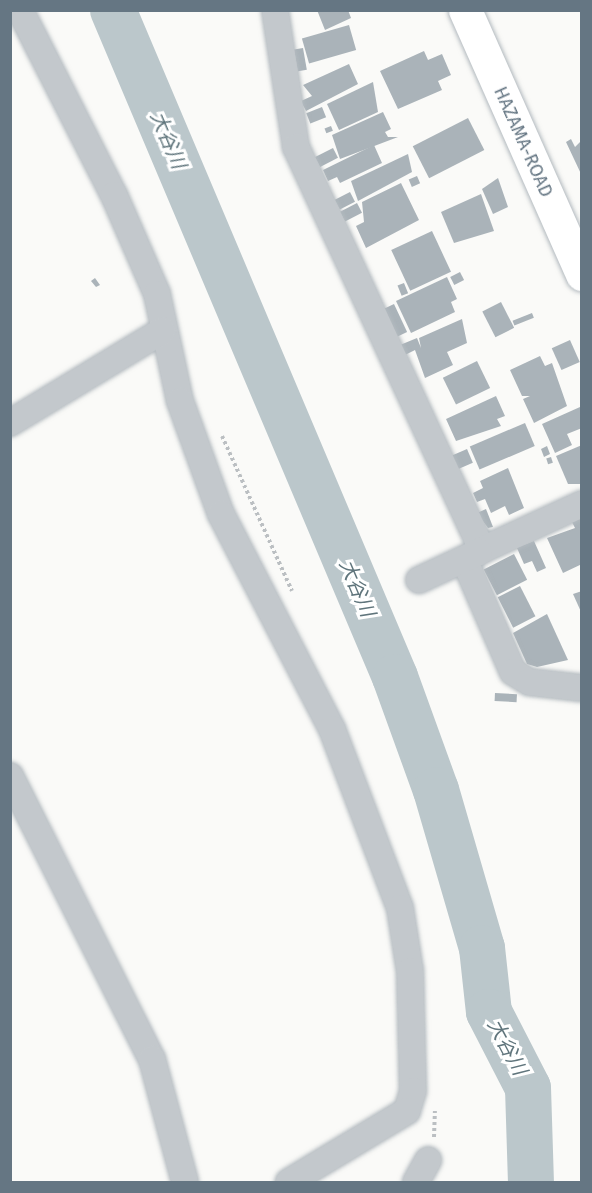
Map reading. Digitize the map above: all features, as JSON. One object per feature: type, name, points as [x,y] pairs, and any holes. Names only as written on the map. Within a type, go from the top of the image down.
[{"type":"street","points":[[20,10],[114,195],[157,294],[162,331],[180,401],[221,514],[332,729],[402,919],[410,971],[413,1079],[407,1111],[289,1182]]},
{"type":"street","points":[[275,10],[296,147],[473,555],[513,672],[530,682],[582,688]]},
{"type":"street","name":"HAZAMA-ROAD","points":[[465,10],[582,274]]},
{"type":"street","points":[[10,423],[162,331]]},
{"type":"street","points":[[419,580],[582,504]]},
{"type":"street","points":[[10,776],[152,1059],[185,1182]]},
{"type":"street","points":[[416,1182],[428,1160]]},
{"type":"building","points":[[317,10],[348,10],[351,18],[325,30]]},
{"type":"building","points":[[349,25],[356,50],[309,63],[302,39]]},
{"type":"building","points":[[303,48],[307,70],[298,71],[294,50]]},
{"type":"building","points":[[424,51],[428,60],[442,54],[451,75],[438,81],[442,90],[398,109],[380,71]]},
{"type":"building","points":[[349,64],[358,84],[306,111],[301,101],[312,96],[303,85]]},
{"type":"building","points":[[373,82],[378,112],[339,130],[327,104]]},
{"type":"building","points":[[322,107],[326,117],[310,124],[306,113]]},
{"type":"building","points":[[383,112],[391,129],[385,132],[388,137],[398,137],[340,159],[332,135]]},
{"type":"building","points":[[468,118],[484,150],[429,178],[413,146]]},
{"type":"building","points":[[331,126],[333,131],[326,133],[325,129]]},
{"type":"building","points":[[571,139],[575,147],[582,140],[582,176],[566,142]]},
{"type":"building","points":[[374,145],[382,163],[340,183],[337,177],[328,181],[323,170]]},
{"type":"building","points":[[333,148],[338,158],[320,167],[315,157]]},
{"type":"building","points":[[408,154],[412,172],[358,201],[351,181]]},
{"type":"building","points":[[417,176],[420,183],[412,187],[409,180]]},
{"type":"building","points":[[498,178],[508,207],[493,214],[482,189]]},
{"type":"building","points":[[401,183],[419,220],[366,248],[356,226],[364,222],[362,202]]},
{"type":"building","points":[[350,192],[355,202],[340,210],[335,200]]},
{"type":"building","points":[[481,194],[494,231],[454,243],[441,212]]},
{"type":"building","points":[[357,203],[362,213],[345,221],[340,212]]},
{"type":"building","points":[[432,231],[451,272],[410,291],[391,250]]},
{"type":"building","points":[[460,272],[464,280],[454,285],[450,277]]},
{"type":"building","points":[[447,277],[457,299],[451,302],[455,312],[411,333],[396,301]]},
{"type":"building","points":[[95,278],[100,285],[96,287],[91,281]]},
{"type":"building","points":[[404,283],[408,293],[402,296],[398,286]]},
{"type":"building","points":[[501,302],[514,328],[495,337],[482,312]]},
{"type":"building","points":[[394,304],[407,332],[397,337],[384,309]]},
{"type":"building","points":[[532,313],[534,318],[514,326],[513,321]]},
{"type":"building","points":[[462,319],[467,343],[447,352],[453,365],[425,378],[415,350],[405,355],[400,345],[417,338],[421,348],[419,338]]},
{"type":"building","points":[[570,340],[580,362],[561,370],[552,348]]},
{"type":"building","points":[[540,356],[545,366],[552,363],[567,406],[534,423],[523,399],[530,396],[522,396],[510,370]]},
{"type":"building","points":[[477,361],[490,388],[456,405],[443,378]]},
{"type":"building","points":[[496,396],[505,416],[497,419],[501,426],[456,441],[446,419]]},
{"type":"building","points":[[580,407],[582,428],[567,434],[572,445],[555,453],[542,424]]},
{"type":"building","points":[[525,423],[535,446],[480,469],[470,446]]},
{"type":"building","points":[[582,445],[582,484],[568,484],[556,456]]},
{"type":"building","points":[[547,446],[550,454],[544,457],[541,449]]},
{"type":"building","points":[[467,449],[473,463],[457,469],[451,456]]},
{"type":"building","points":[[551,457],[553,463],[548,464],[546,459]]},
{"type":"building","points":[[508,468],[524,508],[509,515],[505,506],[491,513],[485,499],[477,502],[473,493],[483,488],[480,481]]},
{"type":"building","points":[[486,509],[493,527],[488,528],[477,513]]},
{"type":"building","points":[[582,518],[582,564],[563,573],[547,538],[575,528],[572,522]]},
{"type":"building","points":[[534,541],[546,568],[537,572],[532,561],[524,564],[517,548]]},
{"type":"building","points":[[514,554],[527,580],[497,595],[484,569]]},
{"type":"building","points":[[520,586],[535,616],[513,628],[498,597]]},
{"type":"building","points":[[582,591],[582,614],[573,594]]},
{"type":"building","points":[[547,614],[568,660],[537,667],[527,664],[513,633]]},
{"type":"building","points":[[495,693],[517,694],[517,702],[495,701]]},
{"type":"waterway","name":"大谷川","points":[[113,10],[395,677],[436,790],[482,948],[489,1012],[528,1088],[531,1182]]}]
